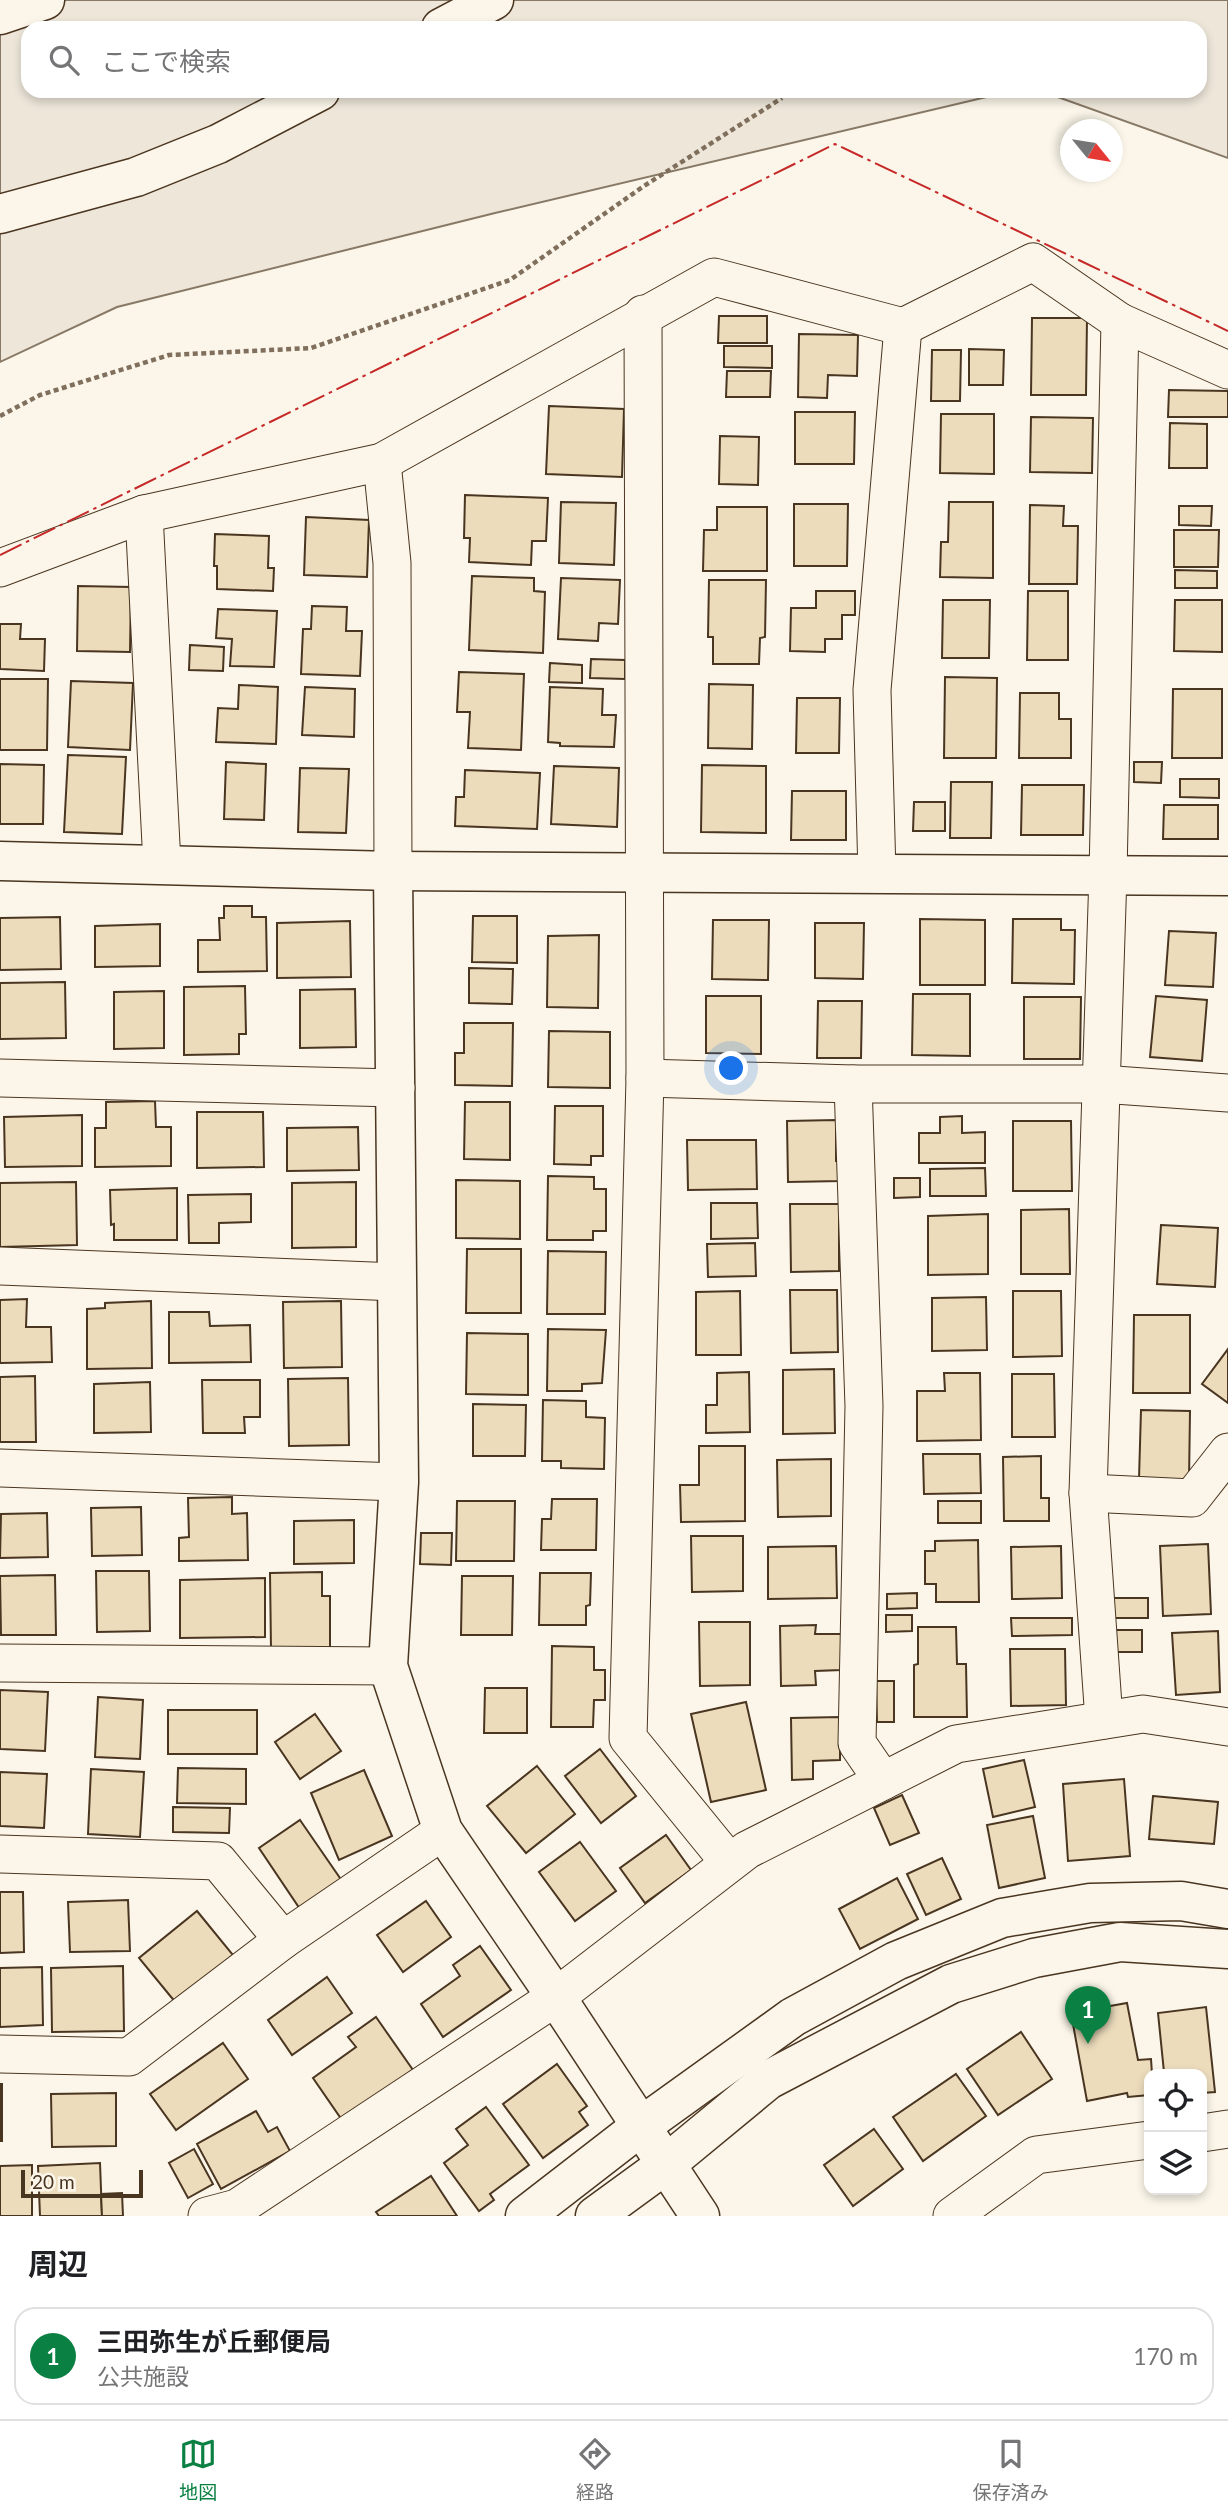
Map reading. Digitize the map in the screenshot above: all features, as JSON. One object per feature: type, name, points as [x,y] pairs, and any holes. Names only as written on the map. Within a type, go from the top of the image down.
[{"type":"main road","points":[[0,15],[45,0]]},
{"type":"main road","points":[[454,21],[494,0]]},
{"type":"main road","points":[[0,214],[136,177],[218,144],[307,98]]},
{"type":"main road","points":[[0,861],[393,871],[1228,876]]},
{"type":"main road","points":[[393,871],[399,1482],[388,1666],[443,1831],[556,1997],[699,2216]]},
{"type":"main road","points":[[525,2216],[639,2127],[793,2017],[896,1961],[1002,1918],[1090,1903],[1181,1901],[1228,1909]]},
{"type":"main road","points":[[595,2216],[665,2165],[768,2080],[951,1984],[1034,1958],[1120,1942],[1228,1949]]},
{"type":"street","points":[[0,568],[144,514],[382,463],[643,314],[714,277],[903,327],[1033,262],[1120,322],[1228,370]]},
{"type":"street","points":[[643,314],[646,1078],[628,1738],[729,1863]]},
{"type":"street","points":[[1104,1720],[1088,1493],[1108,874],[1120,322]]},
{"type":"street","points":[[877,874],[872,690],[903,327]]},
{"type":"street","points":[[382,463],[392,563],[393,871]]},
{"type":"street","points":[[144,514],[162,864]]},
{"type":"street","points":[[0,1078],[396,1088]]},
{"type":"street","points":[[646,1078],[853,1084],[1101,1084],[1228,1093]]},
{"type":"street","points":[[853,1084],[864,1406],[857,1743],[883,1781]]},
{"type":"street","points":[[0,1266],[397,1282]]},
{"type":"street","points":[[1088,1493],[1192,1498],[1228,1452]]},
{"type":"street","points":[[0,1468],[399,1482]]},
{"type":"street","points":[[0,1663],[388,1666]]},
{"type":"street","points":[[207,2216],[237,2208],[556,1997],[747,1850],[956,1744],[1143,1714],[1228,1727]]},
{"type":"street","points":[[0,2054],[129,2057],[283,1940],[443,1831]]},
{"type":"street","points":[[0,1854],[218,1861],[283,1940]]},
{"type":"street","points":[[1207,2132],[1228,2129]]},
{"type":"street","points":[[951,2216],[1036,2155],[1144,2141]]},
{"type":"path","points":[[0,416],[40,395],[169,355],[311,348],[510,281],[644,186],[782,98]]},
{"type":"shaded area","points":[[0,0],[1228,0],[1228,158],[1061,98],[1207,98],[1207,21],[21,21],[21,98],[982,98],[495,213],[117,307],[0,362]]},
{"type":"building","points":[[719,316],[767,316],[767,343],[718,343]]},
{"type":"building","points":[[1032,318],[1087,318],[1086,395],[1031,395]]},
{"type":"building","points":[[799,334],[858,335],[857,376],[828,375],[827,398],[798,397]]},
{"type":"building","points":[[724,346],[772,346],[772,368],[724,367]]},
{"type":"building","points":[[969,349],[1004,350],[1003,385],[969,385]]},
{"type":"building","points":[[932,350],[961,350],[960,401],[931,401]]},
{"type":"building","points":[[727,371],[771,371],[770,397],[726,397]]},
{"type":"building","points":[[1169,390],[1228,391],[1228,417],[1168,417]]},
{"type":"building","points":[[549,406],[624,409],[622,477],[546,474]]},
{"type":"building","points":[[795,412],[855,412],[854,464],[795,464]]},
{"type":"building","points":[[941,414],[994,414],[994,474],[940,473]]},
{"type":"building","points":[[1031,417],[1093,418],[1092,473],[1030,472]]},
{"type":"building","points":[[1170,423],[1207,424],[1207,468],[1169,468]]},
{"type":"building","points":[[720,436],[759,437],[758,485],[719,484]]},
{"type":"building","points":[[465,495],[548,498],[546,541],[532,541],[531,565],[469,562],[470,538],[464,538]]},
{"type":"building","points":[[561,502],[616,503],[614,565],[559,563]]},
{"type":"building","points":[[949,502],[993,502],[993,578],[940,577],[941,542],[948,542]]},
{"type":"building","points":[[794,504],[848,504],[847,566],[794,566]]},
{"type":"building","points":[[1030,505],[1064,506],[1063,526],[1078,526],[1077,584],[1029,584]]},
{"type":"building","points":[[1179,506],[1212,506],[1211,526],[1179,525]]},
{"type":"building","points":[[717,507],[767,507],[767,571],[703,571],[704,530],[717,530]]},
{"type":"building","points":[[306,517],[369,520],[367,577],[304,575]]},
{"type":"building","points":[[1174,530],[1219,530],[1218,567],[1174,567]]},
{"type":"building","points":[[215,534],[269,536],[268,568],[274,568],[273,591],[217,589],[217,566],[214,566]]},
{"type":"building","points":[[1175,570],[1217,571],[1217,588],[1175,588]]},
{"type":"building","points":[[472,576],[534,578],[534,591],[545,592],[543,653],[469,650]]},
{"type":"building","points":[[561,578],[620,580],[618,624],[599,623],[598,641],[558,639]]},
{"type":"building","points":[[709,580],[766,580],[765,637],[760,638],[759,664],[713,664],[713,637],[708,637]]},
{"type":"building","points":[[78,586],[131,587],[130,652],[77,651]]},
{"type":"building","points":[[816,591],[855,591],[855,615],[842,615],[842,639],[825,639],[825,652],[790,651],[791,608],[816,608]]},
{"type":"building","points":[[1028,591],[1068,591],[1068,660],[1027,660]]},
{"type":"building","points":[[943,600],[990,600],[989,658],[942,658]]},
{"type":"building","points":[[1175,600],[1222,600],[1222,652],[1174,651]]},
{"type":"building","points":[[312,606],[347,607],[346,631],[362,631],[360,676],[301,674],[303,629],[311,629]]},
{"type":"building","points":[[218,609],[277,611],[274,667],[230,666],[232,639],[216,638]]},
{"type":"building","points":[[0,624],[21,624],[20,639],[45,639],[44,671],[0,669]]},
{"type":"building","points":[[190,645],[224,647],[223,671],[189,670]]},
{"type":"building","points":[[591,659],[625,660],[625,679],[590,678]]},
{"type":"building","points":[[550,663],[582,665],[582,683],[549,682]]},
{"type":"building","points":[[459,672],[524,674],[521,750],[468,748],[470,712],[457,712]]},
{"type":"building","points":[[945,677],[997,678],[996,758],[944,758]]},
{"type":"building","points":[[0,679],[48,679],[47,750],[0,750]]},
{"type":"building","points":[[71,681],[133,683],[130,750],[68,747]]},
{"type":"building","points":[[709,684],[753,685],[752,749],[708,748]]},
{"type":"building","points":[[239,685],[278,687],[276,744],[216,742],[218,708],[238,709]]},
{"type":"building","points":[[305,687],[355,689],[354,737],[302,735]]},
{"type":"building","points":[[550,687],[603,689],[602,715],[616,715],[614,747],[560,746],[560,743],[548,742]]},
{"type":"building","points":[[1173,689],[1222,689],[1222,758],[1172,758]]},
{"type":"building","points":[[1020,693],[1059,693],[1059,719],[1071,719],[1071,758],[1019,758]]},
{"type":"building","points":[[797,698],[840,698],[839,753],[796,753]]},
{"type":"building","points":[[68,755],[126,757],[122,834],[64,832]]},
{"type":"building","points":[[226,762],[266,764],[264,820],[224,819]]},
{"type":"building","points":[[1134,762],[1162,762],[1161,783],[1134,782]]},
{"type":"building","points":[[0,764],[44,765],[43,824],[0,824]]},
{"type":"building","points":[[702,765],[766,766],[766,833],[701,832]]},
{"type":"building","points":[[554,766],[619,768],[617,827],[551,824]]},
{"type":"building","points":[[300,768],[349,769],[346,833],[298,832]]},
{"type":"building","points":[[465,770],[540,773],[537,829],[455,826],[456,797],[464,797]]},
{"type":"building","points":[[1180,779],[1219,779],[1219,798],[1180,797]]},
{"type":"building","points":[[951,782],[992,782],[991,838],[950,838]]},
{"type":"building","points":[[1022,785],[1084,785],[1083,835],[1021,835]]},
{"type":"building","points":[[792,791],[846,791],[846,840],[791,840]]},
{"type":"building","points":[[914,802],[945,802],[945,831],[913,831]]},
{"type":"building","points":[[1164,805],[1218,805],[1218,839],[1163,839]]},
{"type":"building","points":[[224,906],[252,906],[252,917],[266,917],[267,971],[198,972],[198,940],[220,940],[219,918],[224,918]]},
{"type":"building","points":[[473,916],[517,916],[517,963],[472,962]]},
{"type":"building","points":[[60,917],[61,969],[0,970],[0,918]]},
{"type":"building","points":[[920,919],[985,920],[985,985],[920,985]]},
{"type":"building","points":[[1013,919],[1061,919],[1061,930],[1075,930],[1074,984],[1012,983]]},
{"type":"building","points":[[713,920],[769,920],[768,980],[712,979]]},
{"type":"building","points":[[350,921],[351,977],[277,978],[277,923]]},
{"type":"building","points":[[815,923],[864,923],[863,979],[815,978]]},
{"type":"building","points":[[160,924],[160,966],[95,967],[95,926]]},
{"type":"building","points":[[1169,931],[1216,933],[1213,987],[1165,985]]},
{"type":"building","points":[[599,935],[598,1008],[547,1007],[548,936]]},
{"type":"building","points":[[469,968],[513,969],[512,1004],[469,1003]]},
{"type":"building","points":[[65,982],[66,1038],[0,1039],[0,983]]},
{"type":"building","points":[[245,986],[246,1034],[239,1034],[239,1054],[184,1055],[184,987]]},
{"type":"building","points":[[355,989],[356,1047],[300,1048],[300,990]]},
{"type":"building","points":[[164,991],[164,1048],[114,1049],[114,992]]},
{"type":"building","points":[[913,994],[970,994],[970,1056],[912,1055]]},
{"type":"building","points":[[706,996],[761,996],[761,1054],[706,1053]]},
{"type":"building","points":[[1156,996],[1207,1000],[1202,1061],[1150,1057]]},
{"type":"building","points":[[1024,997],[1081,997],[1080,1059],[1024,1059]]},
{"type":"building","points":[[818,1001],[862,1001],[861,1058],[817,1058]]},
{"type":"building","points":[[464,1023],[513,1023],[512,1086],[455,1085],[455,1053],[464,1053]]},
{"type":"building","points":[[549,1031],[610,1032],[610,1088],[548,1087]]},
{"type":"building","points":[[155,1101],[156,1127],[171,1127],[171,1166],[95,1167],[95,1128],[106,1128],[106,1102]]},
{"type":"building","points":[[465,1102],[510,1102],[510,1160],[464,1159]]},
{"type":"building","points":[[555,1106],[603,1106],[603,1156],[591,1156],[591,1165],[554,1164]]},
{"type":"building","points":[[197,1112],[263,1112],[264,1167],[197,1168]]},
{"type":"building","points":[[82,1115],[82,1166],[5,1167],[4,1117]]},
{"type":"building","points":[[962,1116],[962,1133],[985,1132],[985,1163],[919,1163],[919,1133],[940,1133],[940,1117]]},
{"type":"building","points":[[836,1120],[836,1161],[841,1161],[841,1181],[788,1182],[787,1121]]},
{"type":"building","points":[[1013,1121],[1071,1121],[1072,1191],[1013,1191]]},
{"type":"building","points":[[358,1127],[359,1170],[287,1171],[287,1128]]},
{"type":"building","points":[[687,1140],[756,1140],[757,1189],[688,1190]]},
{"type":"building","points":[[985,1168],[986,1196],[930,1196],[930,1169]]},
{"type":"building","points":[[548,1176],[594,1177],[594,1189],[606,1189],[606,1231],[593,1231],[593,1240],[547,1240]]},
{"type":"building","points":[[894,1178],[920,1178],[920,1197],[894,1198]]},
{"type":"building","points":[[456,1180],[520,1181],[520,1239],[456,1238]]},
{"type":"building","points":[[76,1182],[77,1245],[0,1247],[0,1183]]},
{"type":"building","points":[[356,1182],[356,1247],[292,1248],[292,1183]]},
{"type":"building","points":[[177,1188],[177,1240],[114,1240],[110,1190]]},
{"type":"building","points":[[251,1194],[251,1222],[219,1223],[219,1243],[189,1243],[188,1195]]},
{"type":"building","points":[[711,1203],[757,1203],[758,1238],[711,1239]]},
{"type":"building","points":[[790,1204],[839,1204],[839,1271],[791,1272]]},
{"type":"building","points":[[1069,1209],[1070,1274],[1021,1274],[1021,1210]]},
{"type":"building","points":[[988,1214],[988,1274],[928,1275],[928,1216]]},
{"type":"building","points":[[1161,1225],[1218,1228],[1215,1287],[1157,1284]]},
{"type":"building","points":[[755,1243],[756,1276],[708,1277],[707,1244]]},
{"type":"building","points":[[467,1249],[521,1249],[521,1313],[466,1313]]},
{"type":"building","points":[[548,1251],[606,1252],[605,1314],[547,1314]]},
{"type":"building","points":[[790,1290],[837,1290],[838,1352],[791,1353]]},
{"type":"building","points":[[740,1291],[741,1355],[696,1355],[696,1292]]},
{"type":"building","points":[[1013,1291],[1061,1291],[1062,1356],[1013,1357]]},
{"type":"building","points":[[986,1297],[987,1350],[932,1351],[932,1298]]},
{"type":"building","points":[[27,1299],[26,1327],[51,1327],[52,1362],[0,1363],[0,1300]]},
{"type":"building","points":[[151,1301],[152,1368],[87,1369],[87,1309],[105,1308],[105,1303]]},
{"type":"building","points":[[341,1301],[342,1367],[284,1368],[283,1302]]},
{"type":"building","points":[[169,1312],[209,1312],[210,1326],[250,1325],[251,1362],[169,1363]]},
{"type":"building","points":[[1134,1315],[1190,1315],[1190,1393],[1133,1393]]},
{"type":"building","points":[[548,1329],[606,1330],[602,1383],[582,1384],[582,1391],[547,1391]]},
{"type":"building","points":[[467,1333],[528,1334],[528,1395],[466,1394]]},
{"type":"building","points":[[1228,1349],[1228,1403],[1202,1384]]},
{"type":"building","points":[[834,1369],[835,1433],[783,1434],[783,1370]]},
{"type":"building","points":[[749,1372],[750,1432],[706,1433],[706,1405],[717,1405],[717,1373]]},
{"type":"building","points":[[944,1373],[980,1373],[981,1440],[917,1441],[917,1391],[945,1391]]},
{"type":"building","points":[[1012,1374],[1054,1374],[1055,1437],[1012,1437]]},
{"type":"building","points":[[35,1376],[36,1442],[0,1442],[0,1377]]},
{"type":"building","points":[[348,1378],[349,1445],[289,1446],[288,1379]]},
{"type":"building","points":[[202,1380],[260,1380],[260,1417],[244,1417],[245,1433],[203,1433]]},
{"type":"building","points":[[150,1382],[151,1432],[94,1433],[94,1384]]},
{"type":"building","points":[[543,1400],[586,1401],[586,1417],[605,1418],[604,1469],[561,1468],[561,1461],[542,1461]]},
{"type":"building","points":[[473,1404],[526,1405],[525,1456],[473,1456]]},
{"type":"building","points":[[1141,1410],[1190,1411],[1189,1481],[1139,1479]]},
{"type":"building","points":[[699,1446],[745,1446],[745,1521],[681,1522],[680,1485],[699,1485]]},
{"type":"building","points":[[923,1454],[980,1454],[981,1493],[924,1494]]},
{"type":"building","points":[[1041,1456],[1041,1498],[1049,1498],[1049,1521],[1004,1521],[1003,1457]]},
{"type":"building","points":[[831,1459],[831,1516],[778,1517],[777,1460]]},
{"type":"building","points":[[232,1497],[232,1514],[247,1513],[248,1560],[179,1561],[179,1538],[189,1537],[188,1498]]},
{"type":"building","points":[[552,1499],[597,1499],[596,1550],[541,1550],[542,1519],[551,1519]]},
{"type":"building","points":[[457,1501],[515,1501],[514,1561],[456,1561]]},
{"type":"building","points":[[938,1501],[981,1501],[981,1523],[938,1523]]},
{"type":"building","points":[[141,1507],[142,1555],[92,1556],[91,1508]]},
{"type":"building","points":[[47,1513],[48,1557],[0,1558],[1,1514]]},
{"type":"building","points":[[354,1520],[354,1563],[294,1564],[294,1521]]},
{"type":"building","points":[[421,1533],[452,1533],[451,1565],[420,1564]]},
{"type":"building","points":[[691,1536],[743,1536],[743,1591],[692,1592]]},
{"type":"building","points":[[978,1540],[979,1602],[936,1602],[936,1584],[925,1584],[925,1551],[935,1551],[935,1541]]},
{"type":"building","points":[[1208,1544],[1211,1614],[1163,1616],[1160,1546]]},
{"type":"building","points":[[836,1546],[837,1598],[768,1599],[768,1547]]},
{"type":"building","points":[[1061,1546],[1062,1598],[1012,1599],[1011,1547]]},
{"type":"building","points":[[96,1571],[149,1571],[150,1631],[97,1632]]},
{"type":"building","points":[[322,1572],[322,1596],[330,1596],[330,1648],[271,1649],[270,1573]]},
{"type":"building","points":[[540,1573],[591,1573],[586,1625],[539,1625]]},
{"type":"building","points":[[55,1575],[56,1635],[1,1635],[0,1576]]},
{"type":"building","points":[[462,1576],[513,1576],[512,1635],[461,1635]]},
{"type":"building","points":[[265,1578],[265,1637],[180,1638],[180,1580]]},
{"type":"building","points":[[917,1593],[917,1608],[887,1609],[887,1594]]},
{"type":"building","points":[[1111,1598],[1148,1598],[1148,1618],[1111,1618]]},
{"type":"building","points":[[886,1615],[912,1615],[912,1631],[886,1632]]},
{"type":"building","points":[[1011,1618],[1072,1618],[1072,1635],[1012,1636]]},
{"type":"building","points":[[699,1622],[750,1622],[750,1685],[700,1686]]},
{"type":"building","points":[[816,1625],[815,1634],[841,1634],[841,1670],[815,1671],[816,1685],[781,1686],[780,1626]]},
{"type":"building","points":[[918,1627],[956,1627],[957,1664],[966,1664],[967,1717],[914,1717],[914,1665],[918,1664]]},
{"type":"building","points":[[1111,1630],[1142,1630],[1142,1652],[1112,1652]]},
{"type":"building","points":[[1218,1631],[1220,1692],[1176,1695],[1172,1633]]},
{"type":"building","points":[[552,1646],[594,1647],[594,1670],[605,1670],[605,1700],[594,1700],[593,1727],[551,1727]]},
{"type":"building","points":[[1010,1649],[1065,1649],[1066,1705],[1011,1706]]},
{"type":"building","points":[[876,1681],[894,1681],[894,1722],[877,1722]]},
{"type":"building","points":[[485,1688],[527,1688],[527,1733],[484,1733]]},
{"type":"building","points":[[0,1690],[48,1692],[45,1751],[0,1749]]},
{"type":"building","points":[[98,1697],[143,1700],[140,1759],[95,1757]]},
{"type":"building","points":[[746,1702],[766,1790],[711,1802],[691,1714]]},
{"type":"building","points":[[168,1710],[257,1710],[257,1754],[168,1754]]},
{"type":"building","points":[[315,1714],[341,1751],[300,1779],[275,1742]]},
{"type":"building","points":[[840,1717],[840,1760],[813,1761],[813,1779],[792,1780],[791,1718]]},
{"type":"building","points":[[600,1749],[636,1796],[601,1823],[565,1776]]},
{"type":"building","points":[[1024,1760],[1035,1807],[993,1817],[983,1769]]},
{"type":"building","points":[[537,1766],[575,1814],[526,1853],[487,1806]]},
{"type":"building","points":[[178,1768],[246,1769],[246,1804],[177,1803]]},
{"type":"building","points":[[91,1769],[144,1772],[140,1837],[88,1834]]},
{"type":"building","points":[[364,1770],[392,1836],[339,1860],[311,1793]]},
{"type":"building","points":[[0,1772],[47,1774],[44,1828],[0,1826]]},
{"type":"building","points":[[1124,1779],[1130,1856],[1068,1861],[1063,1784]]},
{"type":"building","points":[[902,1795],[919,1833],[890,1845],[874,1808]]},
{"type":"building","points":[[1153,1796],[1218,1802],[1214,1844],[1149,1839]]},
{"type":"building","points":[[173,1807],[230,1808],[229,1833],[173,1832]]},
{"type":"building","points":[[1033,1816],[1045,1878],[999,1888],[987,1825]]},
{"type":"building","points":[[300,1820],[342,1881],[300,1909],[259,1848]]},
{"type":"building","points":[[666,1835],[691,1870],[645,1903],[620,1868]]},
{"type":"building","points":[[580,1842],[616,1891],[575,1921],[539,1872]]},
{"type":"building","points":[[942,1858],[961,1899],[926,1915],[907,1874]]},
{"type":"building","points":[[897,1878],[918,1919],[860,1949],[839,1909]]},
{"type":"building","points":[[0,1892],[23,1892],[24,1952],[0,1953]]},
{"type":"building","points":[[128,1900],[130,1951],[70,1952],[68,1902]]},
{"type":"building","points":[[426,1901],[451,1937],[403,1972],[377,1935]]},
{"type":"building","points":[[197,1911],[233,1955],[176,2003],[139,1958]]},
{"type":"building","points":[[480,1946],[511,1990],[443,2037],[421,2004],[460,1976],[453,1965]]},
{"type":"building","points":[[123,1966],[124,2031],[52,2032],[51,1968]]},
{"type":"building","points":[[42,1967],[43,2025],[0,2027],[0,1968]]},
{"type":"building","points":[[327,1977],[352,2013],[292,2055],[268,2020]]},
{"type":"building","points":[[1127,2003],[1138,2060],[1151,2059],[1152,2069],[1144,2069],[1144,2095],[1128,2097],[1127,2093],[1087,2101],[1071,2013]]},
{"type":"building","points":[[1206,2007],[1215,2092],[1207,2093],[1207,2069],[1164,2069],[1158,2013]]},
{"type":"building","points":[[376,2017],[413,2070],[342,2120],[313,2078],[356,2047],[348,2037]]},
{"type":"building","points":[[1021,2032],[1052,2079],[998,2115],[967,2069]]},
{"type":"building","points":[[223,2043],[248,2079],[176,2130],[150,2094]]},
{"type":"building","points":[[557,2064],[587,2106],[579,2112],[588,2125],[543,2158],[503,2104]]},
{"type":"building","points":[[956,2074],[986,2116],[923,2161],[893,2117]]},
{"type":"building","points":[[2,2084],[2,2141],[0,2141]]},
{"type":"building","points":[[116,2093],[116,2146],[52,2147],[51,2094]]},
{"type":"building","points":[[486,2107],[529,2165],[490,2194],[494,2200],[479,2211],[444,2163],[468,2145],[456,2129]]},
{"type":"building","points":[[256,2111],[268,2132],[277,2127],[290,2151],[221,2189],[197,2144]]},
{"type":"building","points":[[874,2129],[903,2169],[853,2206],[824,2165]]},
{"type":"building","points":[[194,2149],[213,2184],[188,2198],[169,2163]]},
{"type":"building","points":[[100,2163],[102,2216],[40,2216],[38,2166]]},
{"type":"building","points":[[32,2165],[32,2216],[0,2216],[0,2166]]},
{"type":"building","points":[[431,2176],[457,2216],[379,2216],[376,2212]]},
{"type":"building","points":[[122,2193],[123,2216],[102,2216],[101,2194]]},
{"type":"power","points":[[0,555],[835,144],[1228,331]]},
{"type":"place","name":"三田弥生が丘郵便局","points":[[1088,2044]]}]
